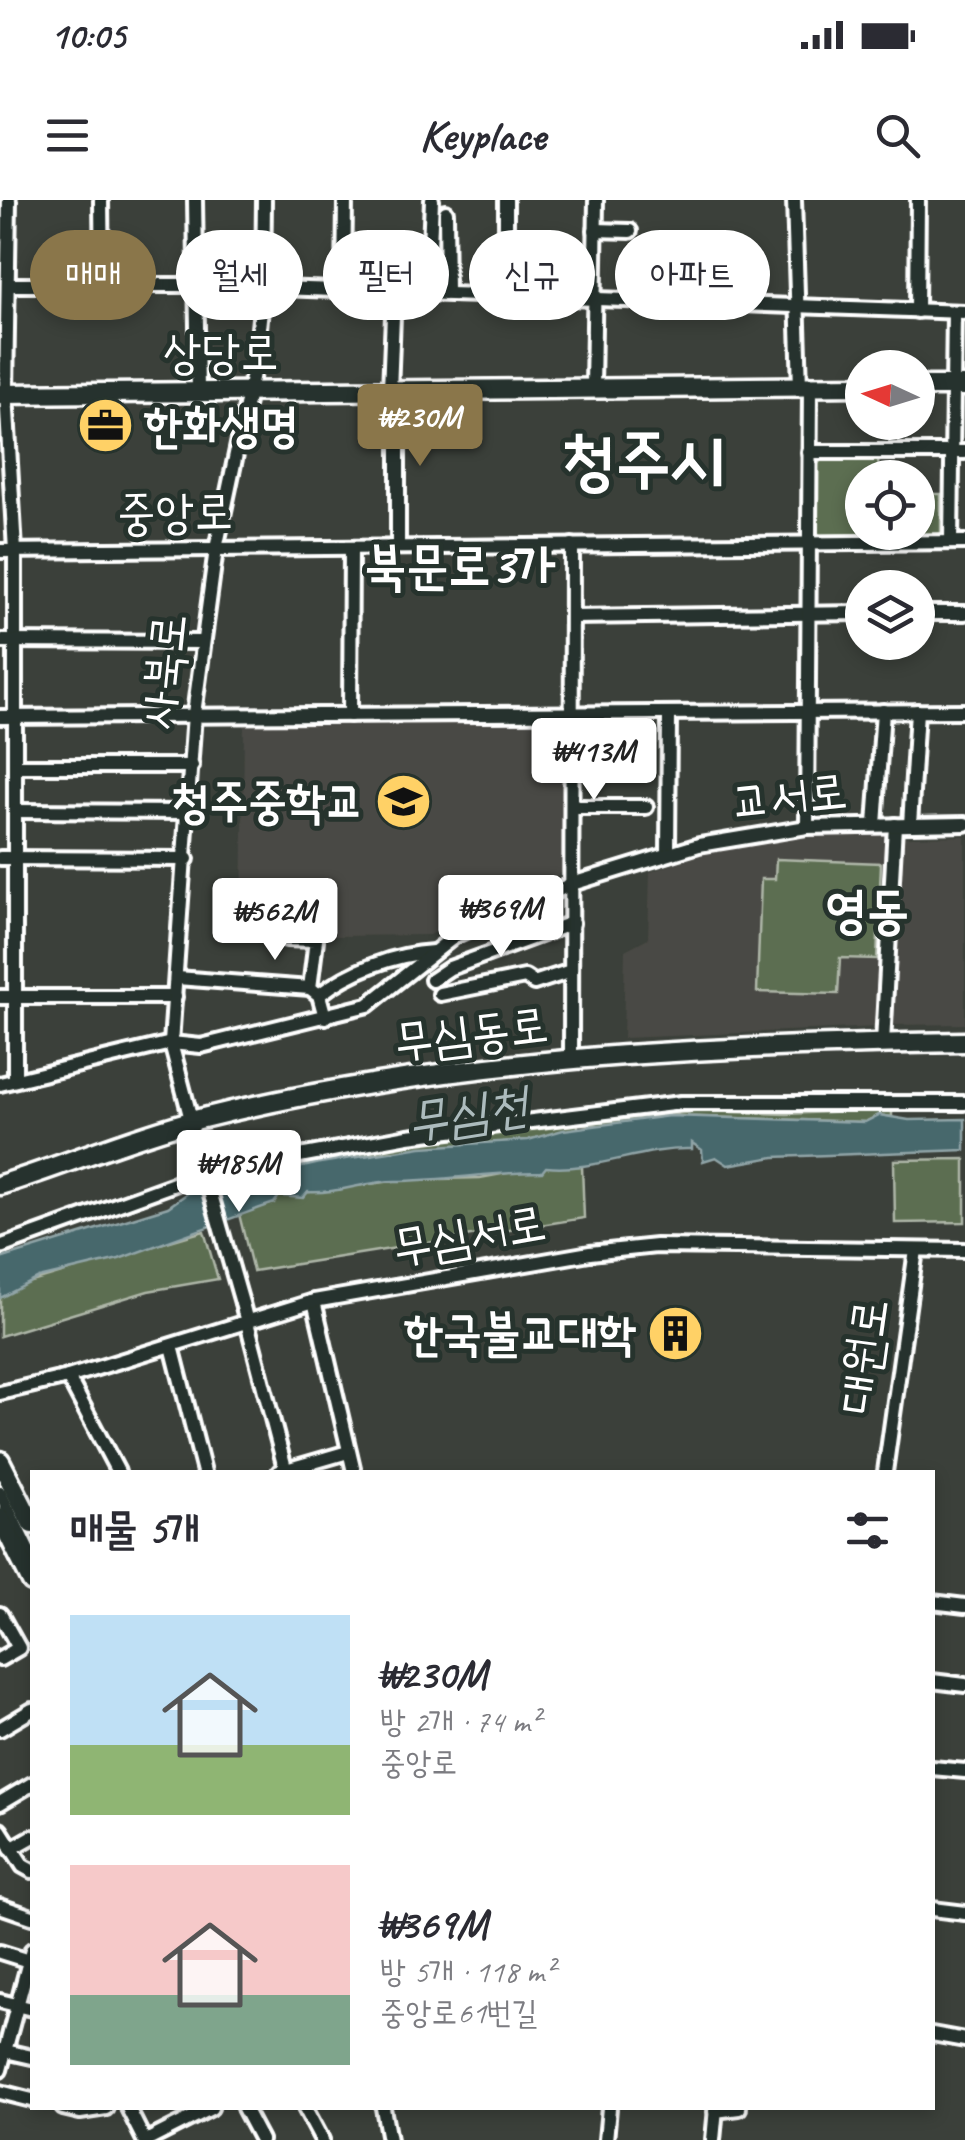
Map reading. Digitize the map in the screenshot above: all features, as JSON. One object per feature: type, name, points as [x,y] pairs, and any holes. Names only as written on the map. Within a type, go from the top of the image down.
[{"type":"main road","name":"상당로","points":[[2,396],[845,386]]},
{"type":"main road","name":"무심동로","points":[[0,1185],[312,1094],[716,1047],[965,1042]]},
{"type":"main road","points":[[0,1460],[30,1520]]},
{"type":"main road","points":[[0,1518],[30,1578]]},
{"type":"street","points":[[10,200],[2,396],[15,551],[16,642],[7,717],[15,766],[15,811],[8,858],[7,997],[15,1079]]},
{"type":"street","points":[[101,200],[101,230]]},
{"type":"street","points":[[195,200],[195,230]]},
{"type":"street","name":"사북로","points":[[264,200],[264,230]]},
{"type":"street","points":[[345,200],[345,230]]},
{"type":"street","points":[[431,230],[432,200]]},
{"type":"street","points":[[506,200],[506,230]]},
{"type":"street","points":[[596,200],[595,300],[959,312],[958,542]]},
{"type":"street","points":[[794,200],[808,452],[807,827]]},
{"type":"street","points":[[917,311],[918,200]]},
{"type":"street","points":[[446,212],[446,230]]},
{"type":"street","points":[[596,230],[615,231]]},
{"type":"street","points":[[8,285],[30,285]]},
{"type":"street","points":[[196,320],[198,392]]},
{"type":"street","name":"사북로","points":[[249,1322],[172,1043],[202,642],[216,548],[250,392],[259,320]]},
{"type":"street","points":[[394,320],[398,547]]},
{"type":"street","points":[[593,389],[595,320]]},
{"type":"street","points":[[808,452],[959,452]]},
{"type":"street","name":"중앙로","points":[[0,551],[958,542]]},
{"type":"street","points":[[571,1061],[572,546]]},
{"type":"street","points":[[350,716],[351,548]]},
{"type":"street","points":[[935,614],[965,613]]},
{"type":"street","points":[[572,617],[845,614]]},
{"type":"street","points":[[0,642],[202,642]]},
{"type":"street","name":"교서로","points":[[875,826],[884,711]]},
{"type":"street","points":[[910,825],[918,711]]},
{"type":"street","points":[[7,717],[965,711]]},
{"type":"street","points":[[668,854],[669,714]]},
{"type":"street","points":[[15,766],[192,766]]},
{"type":"street","points":[[572,807],[646,808]]},
{"type":"street","points":[[15,811],[190,812]]},
{"type":"street","name":"교서로","points":[[0,1084],[172,1043],[200,1046],[368,1005],[398,986],[456,935],[572,884],[668,854],[743,834],[807,827],[965,824]]},
{"type":"street","points":[[883,1043],[894,825]]},
{"type":"street","points":[[8,858],[188,859]]},
{"type":"street","points":[[432,980],[450,968],[572,924]]},
{"type":"street","points":[[286,939],[316,940],[315,992],[325,1017]]},
{"type":"street","name":"교서로","points":[[315,992],[408,953],[433,952]]},
{"type":"street","points":[[440,994],[525,977],[534,983],[571,971]]},
{"type":"street","points":[[176,978],[315,992]]},
{"type":"street","points":[[7,997],[175,996]]},
{"type":"street","points":[[0,1247],[202,1174],[408,1136],[666,1105],[965,1102]]},
{"type":"street","name":"무심서로","points":[[0,1393],[68,1377],[314,1301],[590,1252],[656,1246],[965,1250]]},
{"type":"street","name":"대원로","points":[[885,1470],[916,1250]]},
{"type":"street","points":[[314,1301],[353,1470]]},
{"type":"street","points":[[249,1322],[284,1470]]},
{"type":"street","points":[[172,1346],[203,1470]]},
{"type":"street","points":[[68,1377],[117,1470]]},
{"type":"street","points":[[290,1470],[348,1452]]},
{"type":"street","points":[[0,1493],[30,1555]]},
{"type":"street","points":[[935,1602],[965,1606]]},
{"type":"street","points":[[0,1614],[18,1648],[0,1659]]},
{"type":"street","points":[[935,1681],[965,1685]]},
{"type":"street","points":[[0,1729],[30,1711]]},
{"type":"street","points":[[935,1768],[965,1771]]},
{"type":"street","points":[[0,1803],[30,1785]]},
{"type":"street","points":[[0,1830],[30,1869]]},
{"type":"street","points":[[11,1849],[30,1837]]},
{"type":"street","points":[[0,1906],[30,1916]]},
{"type":"street","points":[[935,1908],[965,1913]]},
{"type":"street","points":[[0,1952],[30,1958]]},
{"type":"street","points":[[0,2070],[30,1961]]},
{"type":"street","points":[[0,2001],[30,2009]]},
{"type":"street","points":[[935,2035],[965,2040]]},
{"type":"street","points":[[3,2050],[30,2057]]},
{"type":"street","points":[[0,2092],[30,2100]]},
{"type":"street","points":[[129,2110],[146,2140],[206,2110]]},
{"type":"street","points":[[245,2110],[260,2140]]},
{"type":"street","points":[[306,2110],[322,2140]]},
{"type":"street","points":[[383,2110],[389,2140]]},
{"type":"street","points":[[606,2140],[610,2110]]},
{"type":"street","points":[[712,2140],[715,2110]]},
{"type":"shaded area","name":"청주중학교","points":[[549,719],[562,730],[563,871],[552,881],[429,935],[242,937],[244,722]]},
{"type":"shaded area","points":[[887,832],[877,1027],[623,1038],[625,950],[648,938],[650,872],[746,839]]},
{"type":"shaded area","points":[[965,836],[965,1024],[890,1025],[899,837]]},
{"type":"green space","points":[[878,458],[845,460],[845,535],[820,535],[811,528],[812,471],[822,459]]},
{"type":"green space","points":[[935,494],[941,494],[941,536],[935,536]]},
{"type":"green space","points":[[776,859],[881,863],[877,959],[840,958],[838,994],[757,992],[761,879],[775,879]]},
{"type":"green space","points":[[892,1109],[892,1117],[879,1115],[865,1122],[669,1116],[608,1126],[580,1124],[702,1111],[787,1114]]},
{"type":"green space","points":[[578,1124],[578,1128],[528,1140],[385,1152],[283,1170],[227,1186],[225,1181],[406,1144]]},
{"type":"green space","points":[[965,1159],[965,1222],[895,1223],[894,1160]]},
{"type":"green space","points":[[545,1166],[582,1166],[584,1218],[253,1271],[239,1214],[274,1203],[279,1196],[400,1180],[480,1178]]},
{"type":"green space","points":[[204,1231],[218,1279],[148,1291],[0,1336],[0,1298],[18,1286]]},
{"type":"water","points":[[879,1115],[909,1120],[965,1119],[965,1150],[774,1157],[728,1165],[716,1157],[703,1161],[702,1150],[692,1143],[692,1149],[583,1166],[546,1167],[542,1172],[385,1182],[308,1192],[303,1198],[279,1196],[274,1203],[119,1259],[39,1278],[0,1298],[0,1259],[168,1207],[188,1193],[320,1163],[421,1147],[528,1140],[563,1130],[669,1116],[865,1122]]},
{"type":"place","name":"한화생명","points":[[105,425]]},
{"type":"place","name":"청주중학교","points":[[403,801]]},
{"type":"place","name":"한국불교대학","points":[[675,1333]]},
{"type":"district","name":"청주시","points":[[643,459]]},
{"type":"district","name":"북문로3가","points":[[460,566]]},
{"type":"district","name":"영동","points":[[867,910]]},
{"type":"water label","name":"무심천","points":[[467,1113]]}]
